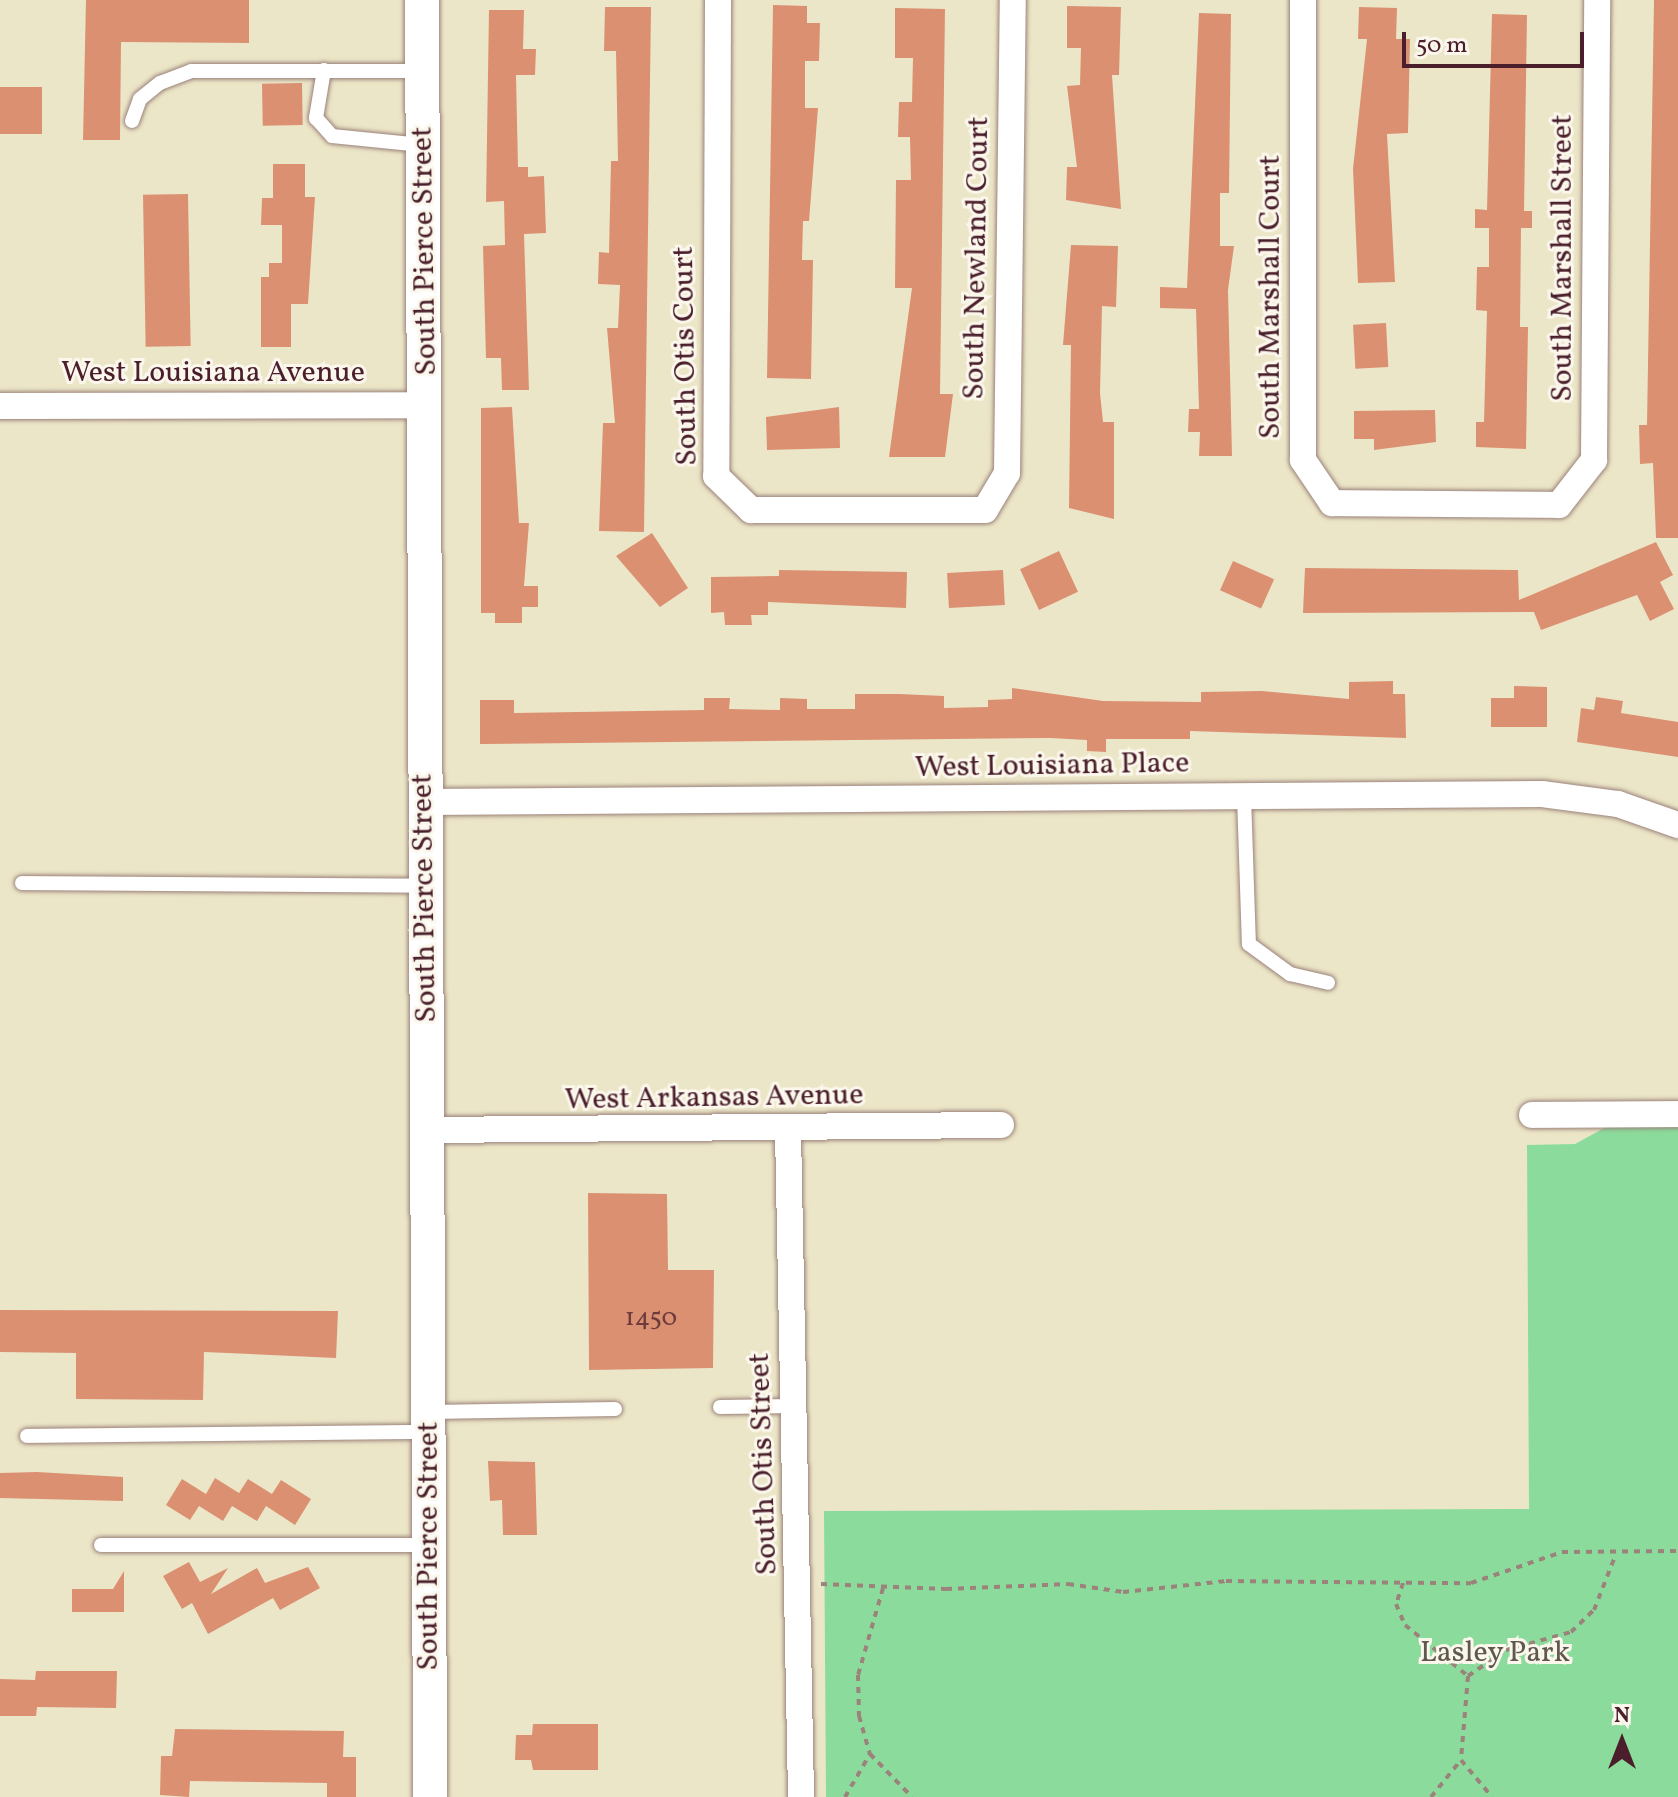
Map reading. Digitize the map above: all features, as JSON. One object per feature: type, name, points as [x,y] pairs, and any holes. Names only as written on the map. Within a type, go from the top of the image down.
[{"type":"street","name":"South Pierce Street","points":[[422,0],[426,405],[423,802],[430,1797]]},
{"type":"street","name":"South Otis Court","points":[[718,0],[716,476],[751,510],[985,510]]},
{"type":"street","name":"South Newland Court","points":[[985,510],[1007,473],[1013,0]]},
{"type":"street","name":"South Marshall Court","points":[[1303,0],[1303,460],[1332,503],[1559,505]]},
{"type":"street","name":"South Marshall Street","points":[[1559,505],[1594,460],[1597,0]]},
{"type":"street","name":"West Louisiana Avenue","points":[[0,406],[426,405]]},
{"type":"street","name":"West Louisiana Place","points":[[423,802],[1542,794],[1618,804],[1678,825]]},
{"type":"street","points":[[1532,1115],[1678,1114]]},
{"type":"street","name":"West Arkansas Avenue","points":[[427,1130],[788,1130],[1001,1125]]},
{"type":"street","name":"South Otis Street","points":[[788,1130],[801,1797]]},
{"type":"lane","points":[[324,70],[316,118],[332,136],[424,145]]},
{"type":"lane","points":[[132,121],[140,99],[191,71],[423,71]]},
{"type":"lane","points":[[1244,796],[1249,944],[1290,974],[1328,983]]},
{"type":"lane","points":[[22,883],[424,886]]},
{"type":"lane","points":[[720,1407],[795,1406]]},
{"type":"lane","points":[[27,1436],[429,1422],[615,1409]]},
{"type":"lane","points":[[101,1545],[429,1545]]},
{"type":"path","points":[[820,1584],[883,1588],[1068,1584],[1123,1592],[1226,1581],[1471,1583],[1562,1552],[1616,1554],[1678,1551]]},
{"type":"path","points":[[1468,1676],[1506,1650],[1571,1632],[1594,1610],[1616,1554]]},
{"type":"path","points":[[1403,1583],[1396,1604],[1405,1625],[1468,1676]]},
{"type":"path","points":[[883,1588],[858,1675],[870,1754],[912,1797]]},
{"type":"path","points":[[1431,1797],[1461,1760],[1468,1676]]},
{"type":"path","points":[[845,1797],[870,1754]]},
{"type":"path","points":[[1461,1760],[1492,1797]]},
{"type":"green space","name":"Lasley Park","points":[[1617,1121],[1678,1121],[1678,1797],[826,1797],[824,1511],[1529,1509],[1527,1145],[1575,1144]]},
{"type":"building","points":[[86,0],[249,0],[249,43],[121,42],[120,140],[83,140]]},
{"type":"building","points":[[1654,0],[1678,0],[1678,538],[1656,538],[1653,463],[1640,464],[1639,425],[1647,425]]},
{"type":"building","points":[[773,5],[807,6],[807,23],[820,23],[819,61],[805,61],[805,108],[818,108],[809,221],[803,221],[802,260],[813,260],[811,379],[767,378]]},
{"type":"building","points":[[1067,6],[1121,7],[1119,75],[1112,75],[1121,209],[1066,200],[1067,167],[1077,167],[1067,86],[1080,85],[1081,48],[1067,48]]},
{"type":"building","points":[[605,7],[651,7],[644,532],[599,531],[603,423],[615,423],[607,328],[618,328],[620,285],[598,284],[599,252],[609,253],[611,161],[618,161],[616,51],[604,51]]},
{"type":"building","points":[[1359,7],[1397,8],[1396,39],[1410,39],[1408,133],[1387,134],[1395,282],[1358,283],[1353,169],[1367,39],[1358,39]]},
{"type":"building","points":[[895,8],[945,9],[940,394],[953,394],[945,457],[889,457],[912,288],[895,288],[896,180],[911,180],[910,137],[898,137],[899,102],[912,102],[913,58],[895,58]]},
{"type":"building","points":[[489,10],[524,10],[523,49],[536,49],[535,75],[516,75],[518,167],[528,167],[528,177],[544,176],[546,233],[524,234],[529,390],[502,390],[501,358],[486,358],[483,246],[505,245],[504,201],[486,202]]},
{"type":"building","points":[[1199,13],[1231,14],[1229,193],[1220,193],[1220,246],[1234,246],[1228,290],[1232,456],[1199,456],[1200,432],[1188,432],[1189,409],[1199,409],[1196,309],[1160,308],[1160,287],[1187,288]]},
{"type":"building","points":[[1492,14],[1527,15],[1524,211],[1532,211],[1532,228],[1521,228],[1520,327],[1528,327],[1526,449],[1476,447],[1476,422],[1484,422],[1487,311],[1476,310],[1477,267],[1489,267],[1489,228],[1475,228],[1475,209],[1487,210]]},
{"type":"building","points":[[302,83],[303,125],[263,126],[262,84]]},
{"type":"building","points":[[0,87],[42,87],[42,134],[0,134]]},
{"type":"building","points":[[273,164],[305,164],[305,197],[315,197],[308,304],[291,304],[291,347],[261,347],[261,277],[269,277],[269,263],[282,263],[282,225],[261,225],[262,198],[273,198]]},
{"type":"building","points":[[188,194],[191,346],[146,347],[143,195]]},
{"type":"building","points":[[1071,245],[1118,246],[1116,307],[1102,306],[1100,393],[1103,422],[1114,422],[1114,519],[1069,508],[1071,345],[1063,345]]},
{"type":"building","points":[[1386,323],[1388,367],[1355,369],[1353,325]]},
{"type":"building","points":[[512,407],[519,523],[529,523],[524,586],[538,586],[538,607],[522,607],[522,623],[495,623],[495,613],[481,613],[481,408]]},
{"type":"building","points":[[839,407],[840,448],[767,450],[766,417]]},
{"type":"building","points":[[1435,410],[1436,442],[1374,450],[1374,439],[1354,439],[1354,411]]},
{"type":"building","points":[[652,533],[688,588],[660,607],[616,556]]},
{"type":"building","points":[[1656,542],[1673,575],[1660,582],[1674,609],[1650,621],[1637,595],[1541,630],[1534,612],[1303,613],[1305,568],[1518,570],[1519,600]]},
{"type":"building","points":[[1059,551],[1078,592],[1039,610],[1020,569]]},
{"type":"building","points":[[1233,561],[1274,579],[1261,609],[1220,590]]},
{"type":"building","points":[[779,570],[907,572],[906,608],[768,602],[768,615],[751,615],[752,625],[725,625],[724,612],[711,613],[711,577],[779,576]]},
{"type":"building","points":[[1003,570],[1005,605],[949,608],[947,573]]},
{"type":"building","points":[[1393,681],[1393,694],[1405,694],[1406,738],[1190,731],[1190,739],[1106,739],[1106,752],[1087,751],[1087,740],[1050,738],[480,744],[480,700],[514,700],[514,713],[704,710],[704,698],[730,698],[729,709],[780,710],[780,698],[807,699],[807,709],[855,709],[855,694],[899,694],[944,696],[944,708],[988,707],[988,700],[1012,699],[1012,688],[1103,701],[1201,702],[1201,692],[1262,691],[1349,699],[1349,682]]},
{"type":"building","points":[[1514,686],[1547,687],[1547,727],[1491,727],[1491,698],[1514,698]]},
{"type":"building","points":[[1596,697],[1623,701],[1621,713],[1678,722],[1678,757],[1577,742],[1581,708],[1594,710]]},
{"type":"building","points":[[588,1193],[667,1194],[668,1270],[714,1270],[713,1368],[589,1370]]},
{"type":"building","points":[[0,1310],[338,1311],[336,1358],[204,1352],[203,1400],[76,1399],[76,1353],[0,1352]]},
{"type":"building","points":[[488,1461],[535,1462],[537,1535],[503,1535],[502,1500],[490,1501]]},
{"type":"building","points":[[0,1473],[123,1477],[123,1501],[0,1498]]},
{"type":"building","points":[[215,1478],[239,1493],[248,1479],[272,1494],[281,1480],[311,1499],[295,1525],[266,1506],[257,1521],[232,1506],[223,1521],[199,1506],[190,1520],[166,1505],[182,1479],[206,1494]]},
{"type":"building","points":[[189,1562],[200,1582],[228,1568],[211,1594],[257,1568],[265,1583],[308,1567],[320,1588],[280,1610],[273,1598],[208,1634],[192,1603],[182,1609],[163,1576]]},
{"type":"building","points":[[124,1571],[124,1612],[72,1612],[72,1589],[113,1589]]},
{"type":"building","points":[[36,1671],[117,1671],[116,1708],[37,1707],[36,1716],[0,1716],[0,1679],[35,1680]]},
{"type":"building","points":[[533,1724],[598,1724],[598,1770],[533,1770],[531,1760],[515,1760],[516,1735],[532,1735]]},
{"type":"building","points":[[175,1729],[344,1731],[343,1757],[356,1757],[356,1797],[327,1797],[327,1783],[190,1781],[189,1797],[160,1795],[161,1756],[172,1756]]}]
